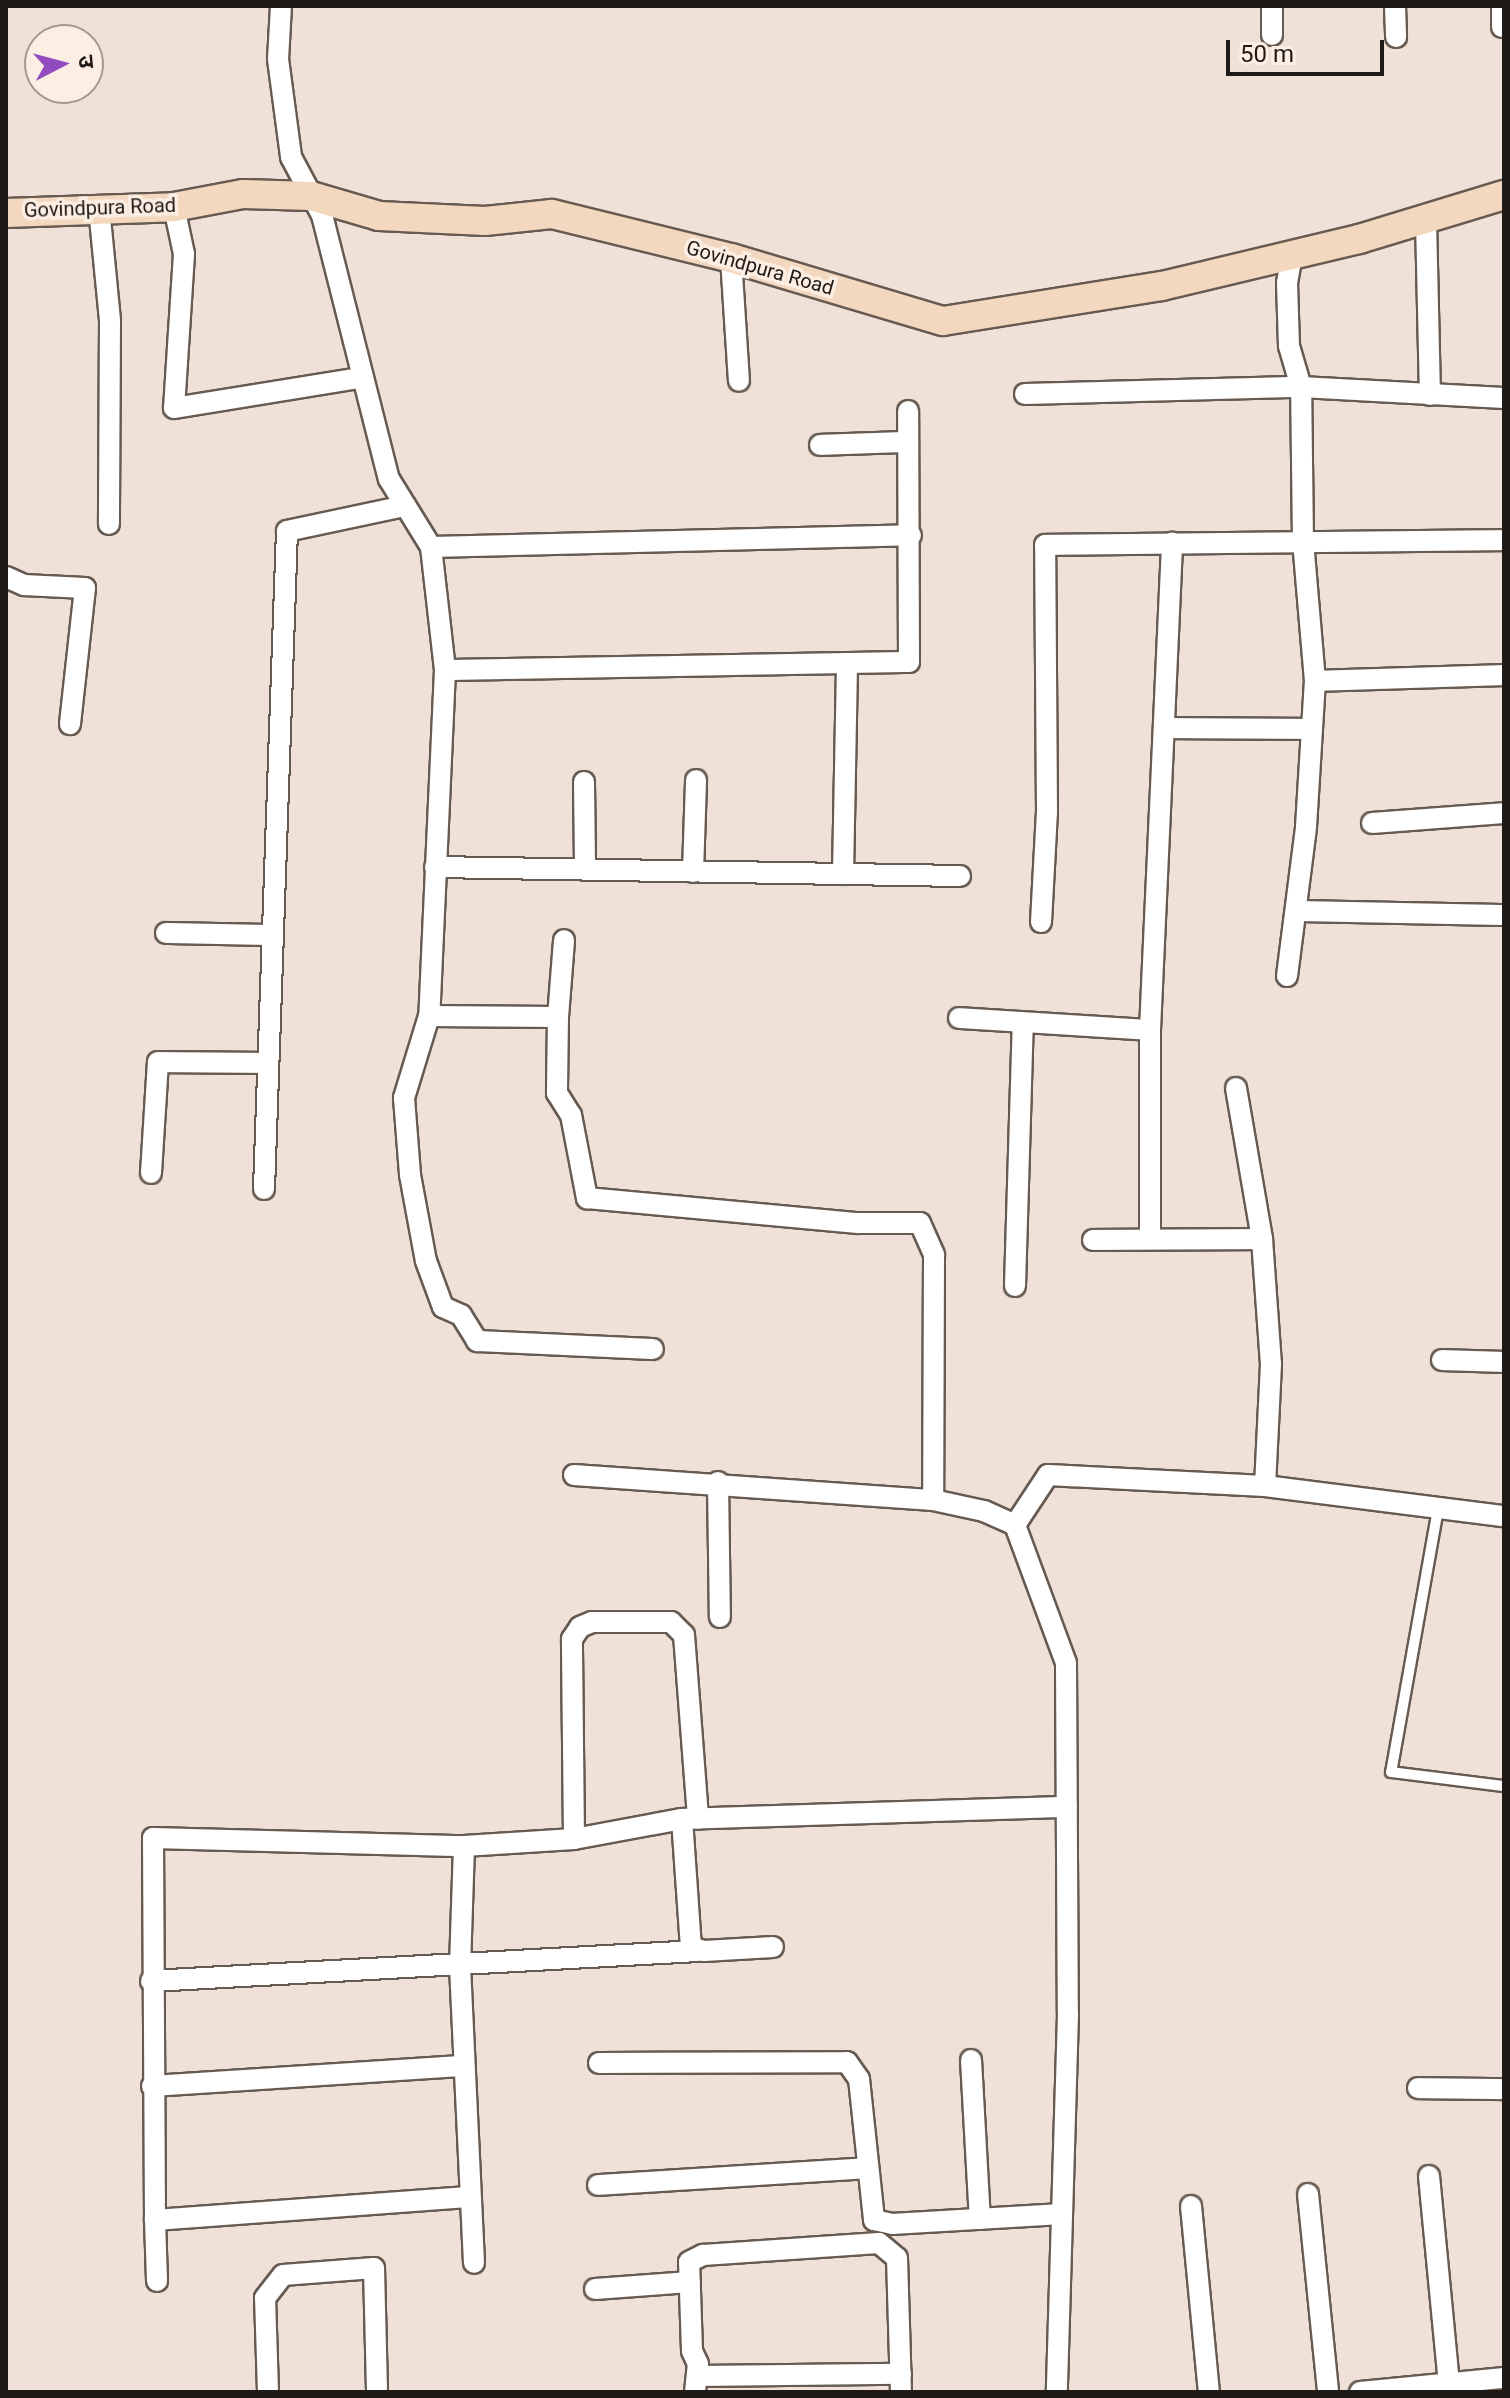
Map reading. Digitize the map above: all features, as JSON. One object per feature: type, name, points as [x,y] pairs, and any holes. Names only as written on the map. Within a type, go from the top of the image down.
[{"type":"street","points":[[281,6],[278,59],[291,157],[322,215],[359,378],[389,479],[431,547],[445,670],[429,1016],[404,1098],[426,1261],[443,1307],[461,1315],[477,1341],[653,1349]]},
{"type":"street","points":[[1272,6],[1272,35]]},
{"type":"street","points":[[1395,6],[1396,37]]},
{"type":"street","name":"Govindpura Road","points":[[6,213],[174,207],[243,194],[311,196],[379,216],[485,221],[552,214],[731,258],[943,321],[1162,286],[1426,220],[1504,195]]},
{"type":"street","points":[[174,207],[184,254],[174,408],[359,378]]},
{"type":"street","points":[[99,208],[110,321],[109,524]]},
{"type":"street","points":[[1426,220],[1430,395]]},
{"type":"street","points":[[1287,976],[1296,911],[1315,681],[1303,542],[1301,387],[1289,346],[1287,283],[1292,255]]},
{"type":"street","points":[[731,258],[739,381]]},
{"type":"street","points":[[1025,394],[1301,387],[1504,398]]},
{"type":"street","points":[[445,670],[847,666],[909,662],[911,535],[908,411]]},
{"type":"street","points":[[820,445],[908,442]]},
{"type":"street","points":[[264,1189],[265,1063],[287,531],[405,506]]},
{"type":"street","points":[[431,547],[911,535]]},
{"type":"street","points":[[1041,922],[1047,797],[1045,545],[1504,540]]},
{"type":"street","points":[[1150,1239],[1150,1030],[1172,542]]},
{"type":"street","points":[[6,577],[24,585],[85,588],[70,724]]},
{"type":"street","points":[[843,874],[847,666]]},
{"type":"street","points":[[1315,681],[1504,675]]},
{"type":"street","points":[[1166,728],[1312,729]]},
{"type":"street","points":[[693,872],[696,780]]},
{"type":"street","points":[[584,782],[585,868]]},
{"type":"street","points":[[1372,823],[1504,813]]},
{"type":"street","points":[[435,867],[960,876]]},
{"type":"street","points":[[1296,911],[1504,915]]},
{"type":"street","points":[[166,933],[271,935]]},
{"type":"street","points":[[564,940],[558,1017],[557,1093],[571,1115],[587,1198],[858,1223],[920,1223],[934,1255],[933,1500]]},
{"type":"street","points":[[429,1016],[558,1017]]},
{"type":"street","points":[[959,1018],[1150,1030]]},
{"type":"street","points":[[1015,1286],[1023,1023]]},
{"type":"street","points":[[151,1173],[158,1062],[265,1063]]},
{"type":"street","points":[[1236,1088],[1262,1239],[1271,1364],[1265,1486]]},
{"type":"street","points":[[1093,1240],[1262,1239]]},
{"type":"street","points":[[1442,1360],[1504,1362]]},
{"type":"street","points":[[574,1475],[718,1482],[933,1500],[984,1511],[1015,1525],[1066,1663],[1067,1807],[1057,2392]]},
{"type":"street","points":[[1015,1525],[1048,1475],[1265,1486],[1504,1516]]},
{"type":"street","points":[[718,1482],[720,1617]]},
{"type":"street","points":[[574,1839],[572,1639],[580,1627],[592,1622],[671,1622],[684,1635],[690,1818],[689,1940],[697,1951]]},
{"type":"street","points":[[157,2281],[151,1981],[153,1838],[464,1846],[574,1839],[690,1818],[1067,1807]]},
{"type":"street","points":[[464,1846],[460,1966],[468,2197],[474,2263]]},
{"type":"street","points":[[151,1981],[773,1947]]},
{"type":"street","points":[[971,2060],[980,2219]]},
{"type":"street","points":[[599,2063],[847,2062],[859,2079],[871,2214],[881,2223],[1061,2214]]},
{"type":"street","points":[[152,2086],[464,2066]]},
{"type":"street","points":[[1418,2088],[1504,2089]]},
{"type":"street","points":[[598,2185],[867,2168]]},
{"type":"street","points":[[1429,2176],[1449,2384]]},
{"type":"street","points":[[1308,2194],[1328,2392]]},
{"type":"street","points":[[155,2220],[468,2197]]},
{"type":"street","points":[[1191,2206],[1209,2392]]},
{"type":"street","points":[[879,2243],[897,2258],[901,2383],[696,2384],[689,2262],[703,2255],[879,2243]]},
{"type":"street","points":[[268,2392],[265,2298],[283,2275],[374,2268],[377,2392]]},
{"type":"street","points":[[595,2289],[690,2282]]},
{"type":"street","points":[[1360,2392],[1504,2378]]},
{"type":"lane","points":[[1438,1509],[1391,1772],[1504,1786]]}]
